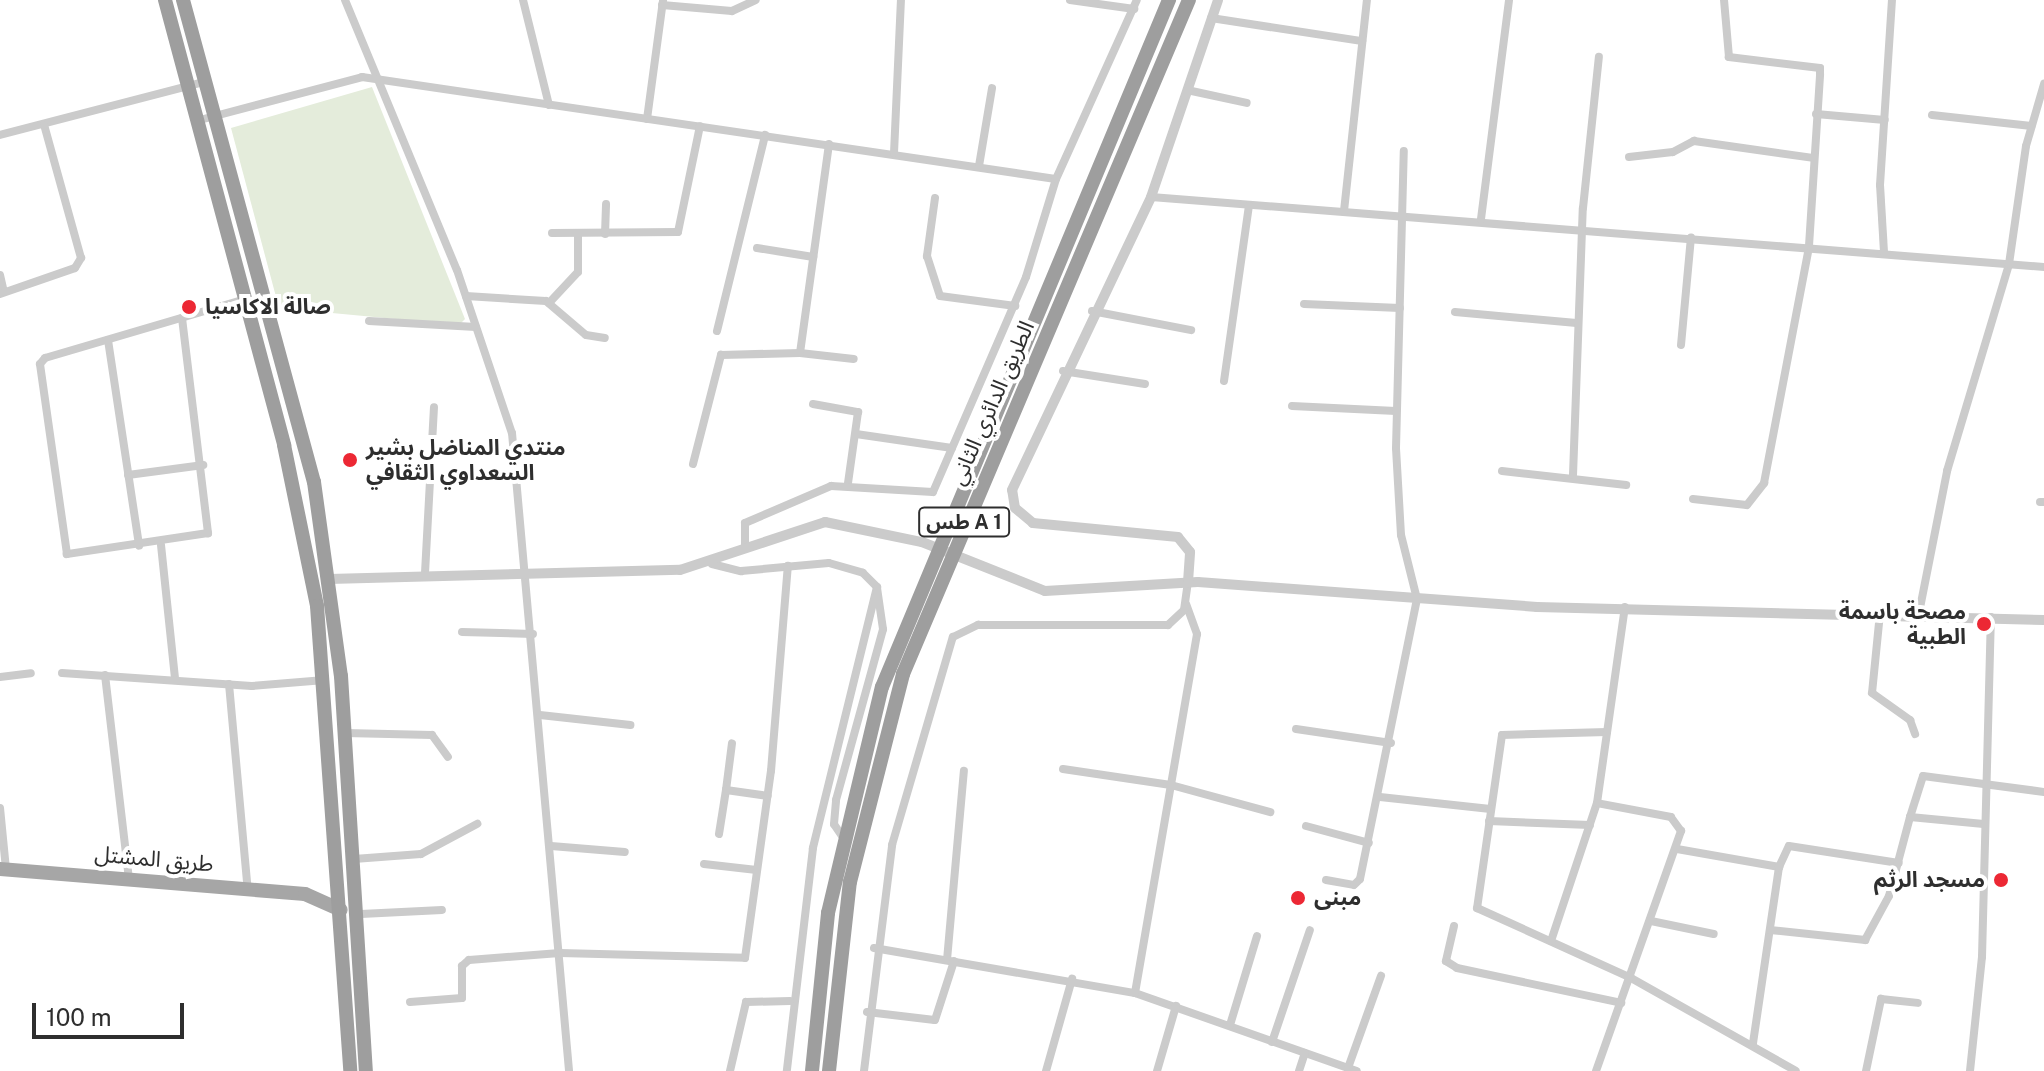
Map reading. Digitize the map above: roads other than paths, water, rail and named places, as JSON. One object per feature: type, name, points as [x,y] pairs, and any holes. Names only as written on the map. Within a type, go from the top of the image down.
[{"type":"highway","points":[[165,0],[298,501],[326,680],[350,1071]]},
{"type":"highway","points":[[183,0],[212,115],[292,396],[329,579],[361,914],[366,1071]]},
{"type":"highway","name":"الطريق الدائري الثاني","points":[[812,1071],[842,836],[909,611],[1169,0]]},
{"type":"highway","name":"الطريق الدائري الثاني","points":[[829,1071],[850,882],[903,674],[1189,0]]},
{"type":"highway","points":[[272,401],[292,396]]},
{"type":"main road","name":"طريق المشتل","points":[[3,869],[305,894],[341,910]]},
{"type":"main road","name":"طريق المشتل","points":[[305,894],[339,881]]},
{"type":"street","points":[[345,0],[466,296],[512,433],[533,634],[569,1071]]},
{"type":"street","points":[[523,0],[549,105]]},
{"type":"street","points":[[647,119],[662,2],[732,11],[756,0]]},
{"type":"street","points":[[894,153],[901,0]]},
{"type":"street","points":[[745,546],[745,523],[848,483],[931,494],[1015,306],[1056,179],[1135,5],[1070,0]]},
{"type":"street","points":[[864,1071],[874,948],[911,765],[957,633],[978,625],[1163,626],[1178,619],[1186,604],[1190,552],[1178,537],[1039,525],[1015,508],[1013,484],[1063,371],[1151,197],[1218,0]]},
{"type":"street","points":[[1344,211],[1367,0]]},
{"type":"street","points":[[1481,219],[1509,0]]},
{"type":"street","points":[[1693,499],[1747,505],[1764,483],[1809,246],[1820,68],[1729,57],[1724,0]]},
{"type":"street","points":[[1884,252],[1885,120],[1892,0]]},
{"type":"street","points":[[1211,18],[1362,41]]},
{"type":"street","points":[[1573,475],[1577,323],[1599,57]]},
{"type":"street","points":[[196,121],[356,77],[1056,179]]},
{"type":"street","points":[[0,135],[204,82]]},
{"type":"street","points":[[1919,613],[1947,471],[2009,264],[2031,126],[2044,84]]},
{"type":"street","points":[[979,166],[992,88]]},
{"type":"street","points":[[1187,90],[1247,103]]},
{"type":"street","points":[[1816,114],[1885,120]]},
{"type":"street","points":[[1932,115],[2031,126]]},
{"type":"street","points":[[0,275],[2,293],[75,268],[81,258],[44,125]]},
{"type":"street","points":[[552,233],[678,232],[700,126]]},
{"type":"street","points":[[717,331],[765,135]]},
{"type":"street","points":[[1629,157],[1673,152],[1694,141],[1813,158]]},
{"type":"street","points":[[800,353],[829,144]]},
{"type":"street","points":[[1326,880],[1358,883],[1380,797],[1417,599],[1400,525],[1396,411],[1404,151]]},
{"type":"street","points":[[1151,197],[1585,227],[2044,267]]},
{"type":"street","points":[[935,198],[927,256],[940,296],[1015,306]]},
{"type":"street","points":[[605,234],[606,204]]},
{"type":"street","points":[[1224,381],[1249,206]]},
{"type":"street","points":[[549,303],[578,272],[578,234]]},
{"type":"street","points":[[1681,345],[1691,237]]},
{"type":"street","points":[[757,248],[813,257]]},
{"type":"street","points":[[466,296],[549,303],[586,335],[605,338]]},
{"type":"street","points":[[182,318],[203,465],[208,533],[161,545],[76,556],[61,550],[37,371],[45,358],[245,299]]},
{"type":"street","points":[[1304,304],[1400,308]]},
{"type":"street","points":[[1092,311],[1191,330]]},
{"type":"street","points":[[1455,312],[1577,323]]},
{"type":"street","points":[[369,321],[476,327]]},
{"type":"street","points":[[108,340],[139,546]]},
{"type":"street","points":[[693,464],[721,355],[800,353],[854,359]]},
{"type":"street","points":[[1063,371],[1145,384]]},
{"type":"street","points":[[813,404],[856,410],[856,434],[848,483]]},
{"type":"street","points":[[1292,406],[1396,411]]},
{"type":"street","points":[[425,573],[434,407]]},
{"type":"street","points":[[856,434],[952,448]]},
{"type":"street","points":[[128,475],[203,465]]},
{"type":"street","points":[[1502,471],[1573,475],[1626,485]]},
{"type":"street","points":[[712,564],[745,546],[825,522],[922,542],[1045,591],[1188,582],[1417,599],[1919,613],[2044,620]]},
{"type":"street","points":[[161,545],[175,678]]},
{"type":"street","points":[[329,579],[712,564],[741,571],[788,566],[847,566],[877,587],[883,629],[838,785],[834,820],[842,836]]},
{"type":"street","points":[[410,1002],[462,998],[466,961],[560,953],[743,959],[768,796],[788,566]]},
{"type":"street","points":[[787,1071],[790,1001],[813,848],[877,587]]},
{"type":"street","points":[[1135,993],[1198,628],[1186,604]]},
{"type":"street","points":[[1551,941],[1597,803],[1625,607]]},
{"type":"street","points":[[1880,612],[1872,693],[1910,720],[1915,734]]},
{"type":"street","points":[[1970,1071],[1982,957],[1991,617]]},
{"type":"street","points":[[462,632],[533,634]]},
{"type":"street","points":[[0,677],[31,673]]},
{"type":"street","points":[[62,673],[175,678],[229,684],[326,680]]},
{"type":"street","points":[[105,675],[129,878]]},
{"type":"street","points":[[229,684],[248,891]]},
{"type":"street","points":[[540,715],[630,725]]},
{"type":"street","points":[[1296,729],[1391,743]]},
{"type":"street","points":[[1607,732],[1505,732],[1490,809],[1477,908],[1631,978],[1753,1044],[1795,1071]]},
{"type":"street","points":[[345,733],[432,735],[448,757]]},
{"type":"street","points":[[719,834],[732,743]]},
{"type":"street","points":[[1063,769],[1171,785],[1270,812]]},
{"type":"street","points":[[867,1012],[935,1020],[950,960],[964,771]]},
{"type":"street","points":[[1770,930],[1865,940],[1899,863],[1923,776],[1985,781],[2044,792]]},
{"type":"street","points":[[726,790],[768,796]]},
{"type":"street","points":[[1380,797],[1490,809]]},
{"type":"street","points":[[1596,1071],[1677,849],[1676,819],[1597,803]]},
{"type":"street","points":[[0,808],[3,869]]},
{"type":"street","points":[[1910,817],[1984,824]]},
{"type":"street","points":[[1489,821],[1590,825]]},
{"type":"street","points":[[354,859],[421,854],[477,824]]},
{"type":"street","points":[[1306,826],[1369,843]]},
{"type":"street","points":[[551,846],[625,852]]},
{"type":"street","points":[[1753,1044],[1779,867],[1789,846],[1899,863]]},
{"type":"street","points":[[1677,849],[1779,867]]},
{"type":"street","points":[[704,864],[757,870]]},
{"type":"street","points":[[361,914],[442,910]]},
{"type":"street","points":[[1651,921],[1714,934]]},
{"type":"street","points":[[1454,926],[1446,956],[1451,966],[1621,1003]]},
{"type":"street","points":[[1272,1042],[1310,930]]},
{"type":"street","points":[[1230,1025],[1257,936]]},
{"type":"street","points":[[874,948],[1072,979],[1135,993],[1353,1070],[1381,976]]},
{"type":"street","points":[[1046,1071],[1072,979]]},
{"type":"street","points":[[1866,1071],[1881,999],[1918,1003]]},
{"type":"street","points":[[730,1071],[746,1002],[790,1001]]},
{"type":"street","points":[[1157,1071],[1176,1006]]},
{"type":"street","points":[[1299,1071],[1305,1053]]},
{"type":"place","name":"صالة الاكاسيا","points":[[189,307]]},
{"type":"place","name":"منتدي المناضل بشير السعداوي الثقافي","points":[[350,460]]},
{"type":"place","name":"مصحة باسمة الطبية","points":[[1984,624]]},
{"type":"place","name":"مسجد الرثم","points":[[2001,880]]},
{"type":"place","name":"مبنى","points":[[1298,898]]}]
